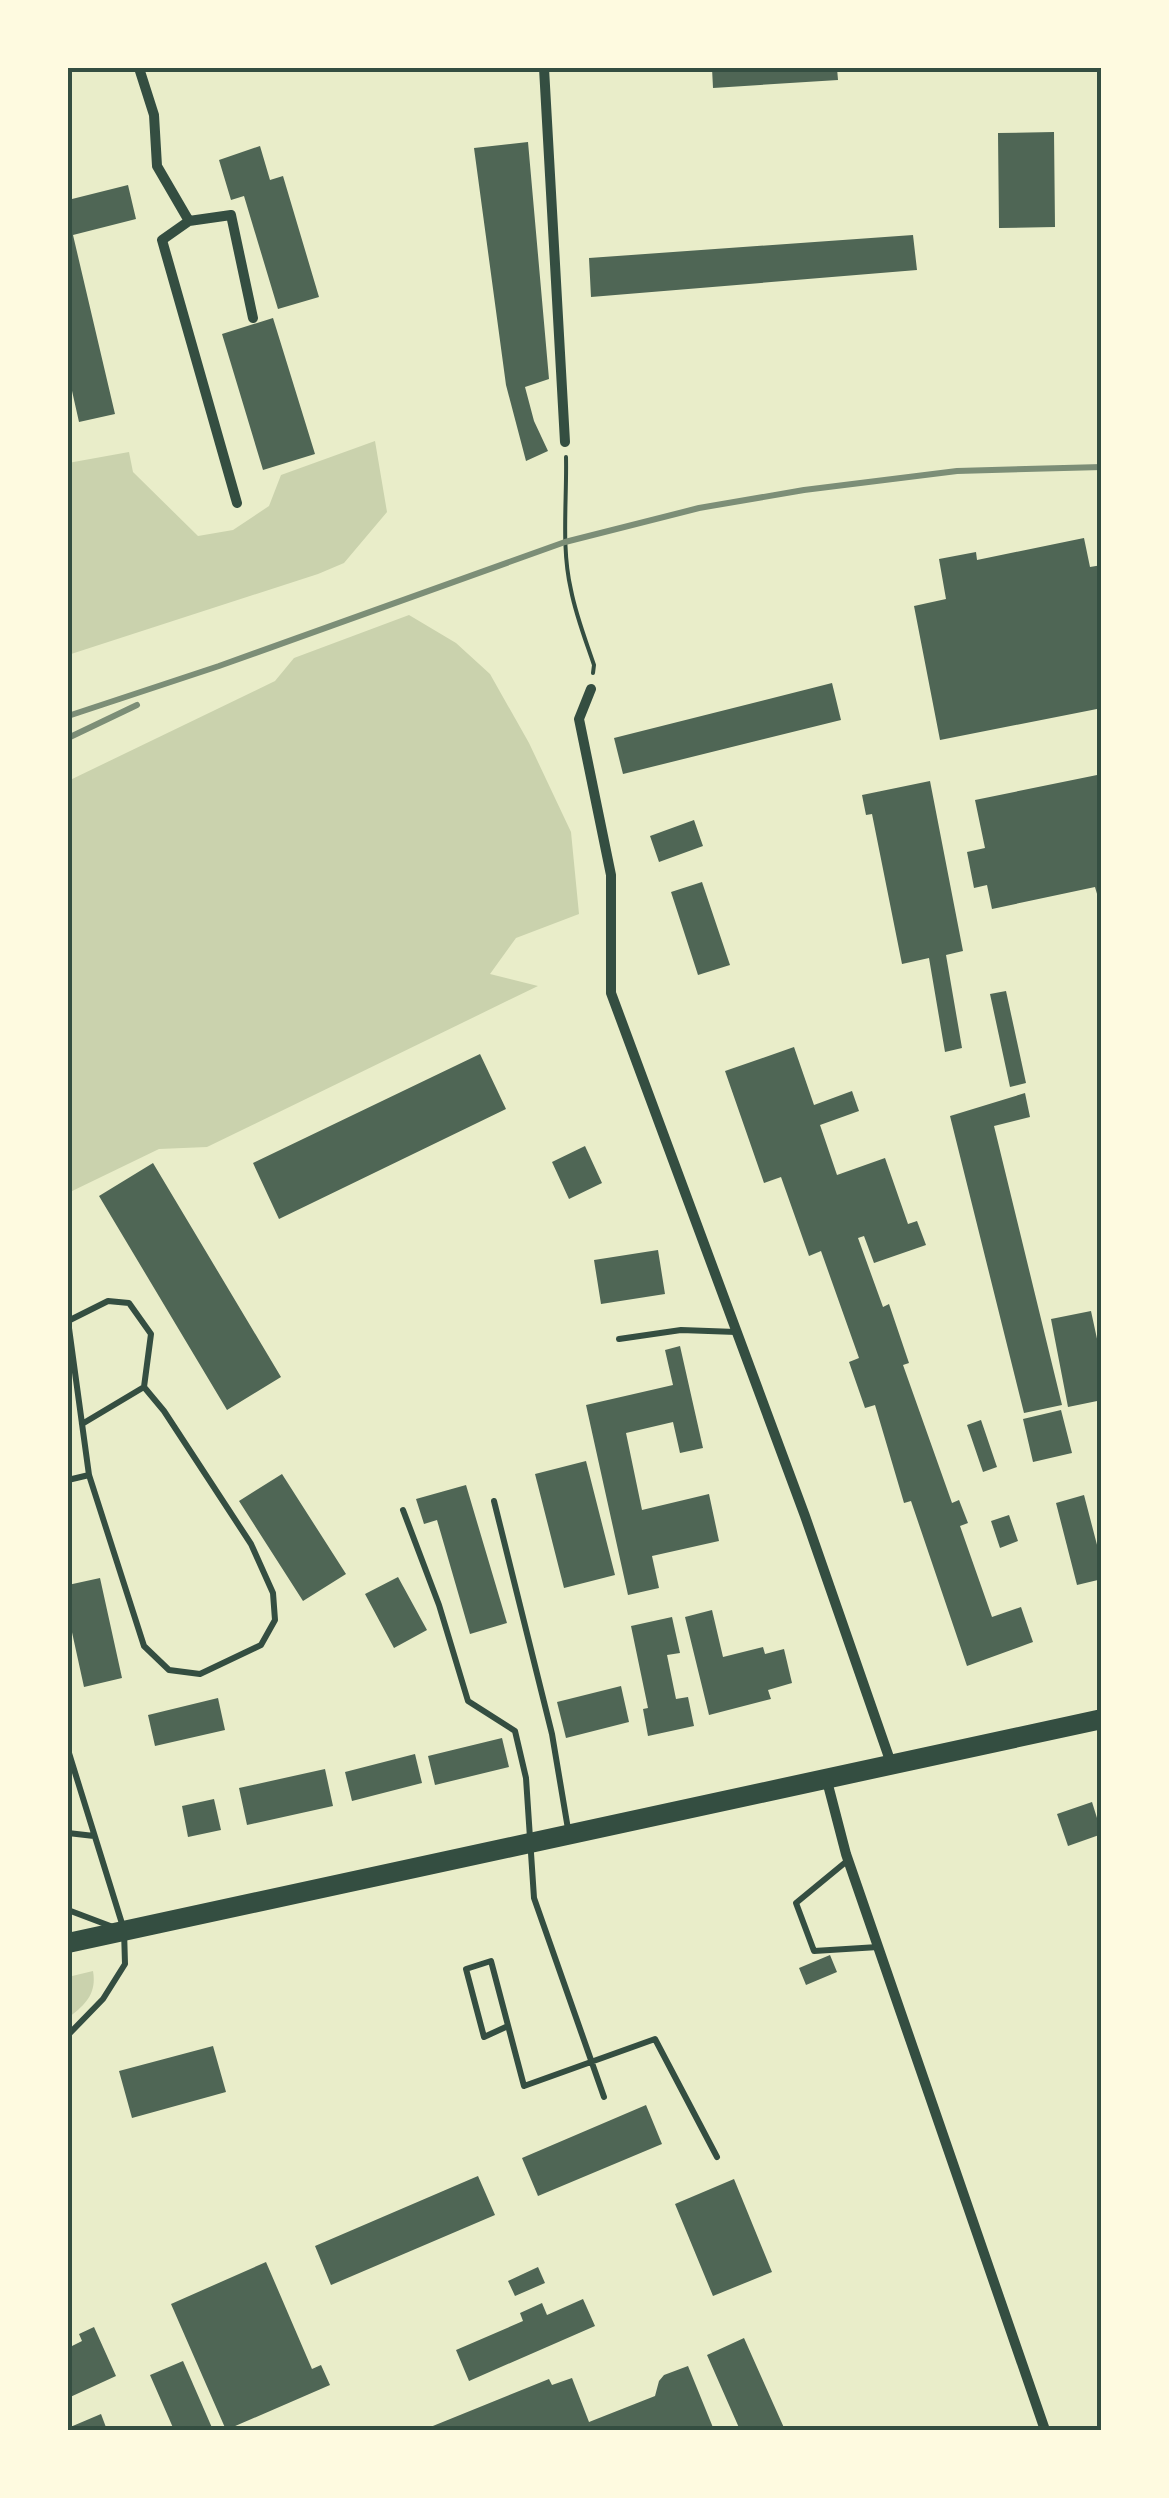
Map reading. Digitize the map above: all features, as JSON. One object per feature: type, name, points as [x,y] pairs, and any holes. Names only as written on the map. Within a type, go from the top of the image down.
[{"type":"main road","points":[[68,1943],[1102,1720]]},
{"type":"street","points":[[139,68],[154,115],[157,166],[188,221]]},
{"type":"street","points":[[544,68],[565,442]]},
{"type":"street","points":[[237,503],[162,240],[188,221],[231,215],[253,318]]},
{"type":"street","points":[[591,689],[579,718],[612,875],[611,993],[893,1767]]},
{"type":"street","points":[[828,1781],[848,1860],[1045,2430]]},
{"type":"lane","points":[[108,1301],[129,1303],[151,1334],[144,1387],[164,1411],[251,1544],[273,1594],[276,1620],[261,1646],[200,1674],[169,1670],[144,1646],[89,1474],[68,1321],[108,1301]]},
{"type":"lane","points":[[619,1339],[681,1330],[736,1332]]},
{"type":"lane","points":[[82,1424],[144,1387]]},
{"type":"lane","points":[[68,1480],[89,1474]]},
{"type":"lane","points":[[494,1501],[552,1734],[569,1836]]},
{"type":"lane","points":[[403,1510],[439,1605],[468,1701],[515,1731],[526,1778],[534,1898],[604,2097]]},
{"type":"lane","points":[[68,1750],[124,1930],[125,1964],[103,1999],[68,2035]]},
{"type":"lane","points":[[68,1833],[94,1836]]},
{"type":"lane","points":[[848,1860],[796,1903],[814,1951],[878,1947]]},
{"type":"lane","points":[[68,1910],[124,1930]]},
{"type":"lane","points":[[508,2026],[484,2037],[466,1969],[491,1962],[524,2086],[655,2039],[717,2157]]},
{"type":"path","points":[[565,442],[565,542],[570,589],[594,665],[591,689]]},
{"type":"green space","points":[[375,441],[387,512],[344,563],[68,655],[68,463],[129,452],[133,472],[198,536],[233,530],[269,506],[281,475]]},
{"type":"green space","points":[[409,615],[456,643],[490,674],[529,743],[571,832],[579,914],[516,938],[490,974],[538,986],[207,1147],[159,1149],[68,1193],[68,781],[275,681],[294,658]]},
{"type":"green space","points":[[93,1971],[88,1998],[68,2018],[68,1977]]},
{"type":"building","points":[[712,68],[837,68],[838,80],[713,88]]},
{"type":"building","points":[[1054,132],[1055,227],[999,228],[998,133]]},
{"type":"building","points":[[528,142],[549,379],[525,387],[534,421],[548,451],[526,461],[506,385],[474,148]]},
{"type":"building","points":[[260,146],[270,180],[283,176],[319,297],[278,309],[244,196],[231,200],[219,160]]},
{"type":"building","points":[[128,185],[136,219],[73,235],[115,414],[79,422],[68,373],[68,200]]},
{"type":"building","points":[[913,235],[917,270],[591,297],[589,258]]},
{"type":"building","points":[[273,318],[315,454],[263,470],[222,334]]},
{"type":"building","points":[[1084,538],[1090,567],[1102,565],[1102,708],[940,740],[914,606],[946,599],[939,559],[976,552],[977,560]]},
{"type":"building","points":[[832,683],[841,720],[623,774],[614,738]]},
{"type":"building","points":[[1102,774],[1102,911],[1095,887],[992,909],[987,885],[974,888],[967,852],[985,848],[975,800]]},
{"type":"building","points":[[930,781],[963,951],[946,955],[962,1048],[945,1052],[929,958],[902,964],[872,814],[866,815],[862,795]]},
{"type":"building","points":[[694,820],[703,846],[659,862],[650,836]]},
{"type":"building","points":[[702,882],[730,965],[698,975],[671,892]]},
{"type":"building","points":[[1006,991],[1026,1083],[1010,1087],[990,994]]},
{"type":"building","points":[[794,1047],[814,1105],[852,1091],[859,1111],[820,1125],[837,1175],[885,1158],[908,1224],[917,1221],[926,1245],[874,1263],[864,1236],[858,1238],[883,1307],[889,1304],[909,1363],[903,1365],[952,1503],[959,1500],[968,1523],[960,1526],[992,1617],[1021,1607],[1033,1642],[967,1666],[911,1501],[904,1503],[875,1405],[865,1408],[849,1362],[859,1358],[821,1251],[809,1256],[781,1177],[764,1183],[725,1071]]},
{"type":"building","points":[[480,1054],[506,1109],[279,1219],[253,1163]]},
{"type":"building","points":[[1025,1093],[1030,1117],[994,1126],[1062,1405],[1024,1413],[950,1116]]},
{"type":"building","points":[[585,1146],[602,1183],[569,1199],[552,1162]]},
{"type":"building","points":[[153,1163],[281,1377],[227,1410],[99,1196]]},
{"type":"building","points":[[658,1250],[665,1294],[601,1304],[594,1260]]},
{"type":"building","points":[[1091,1311],[1102,1362],[1102,1400],[1068,1407],[1051,1319]]},
{"type":"building","points":[[680,1346],[703,1448],[680,1453],[673,1422],[626,1433],[642,1510],[709,1494],[719,1541],[652,1556],[659,1588],[628,1595],[586,1405],[673,1385],[665,1350]]},
{"type":"building","points":[[1061,1410],[1072,1453],[1033,1462],[1023,1419]]},
{"type":"building","points":[[981,1420],[997,1467],[983,1472],[967,1425]]},
{"type":"building","points":[[586,1461],[615,1575],[564,1588],[535,1474]]},
{"type":"building","points":[[282,1474],[346,1574],[303,1601],[239,1501]]},
{"type":"building","points":[[466,1485],[507,1623],[470,1634],[437,1520],[424,1524],[416,1499]]},
{"type":"building","points":[[1084,1495],[1102,1564],[1102,1579],[1077,1585],[1056,1503]]},
{"type":"building","points":[[1009,1515],[1018,1541],[1000,1548],[991,1521]]},
{"type":"building","points":[[398,1577],[427,1630],[394,1648],[365,1594]]},
{"type":"building","points":[[100,1578],[122,1678],[84,1687],[68,1614],[68,1585]]},
{"type":"building","points":[[712,1610],[723,1657],[763,1647],[765,1654],[784,1649],[792,1683],[768,1690],[771,1699],[709,1715],[685,1617]]},
{"type":"building","points":[[672,1617],[680,1653],[667,1655],[676,1699],[688,1697],[694,1726],[648,1736],[643,1709],[648,1708],[631,1626]]},
{"type":"building","points":[[621,1686],[629,1722],[566,1738],[557,1702]]},
{"type":"building","points":[[218,1698],[225,1730],[155,1746],[148,1715]]},
{"type":"building","points":[[502,1738],[509,1767],[435,1785],[428,1756]]},
{"type":"building","points":[[415,1754],[422,1783],[352,1801],[345,1772]]},
{"type":"building","points":[[325,1769],[333,1806],[247,1825],[239,1788]]},
{"type":"building","points":[[214,1799],[221,1830],[188,1837],[182,1806]]},
{"type":"building","points":[[1092,1802],[1102,1834],[1068,1846],[1057,1814]]},
{"type":"building","points":[[830,1955],[837,1972],[806,1985],[799,1968]]},
{"type":"building","points":[[213,2046],[226,2092],[132,2118],[119,2071]]},
{"type":"building","points":[[646,2105],[662,2144],[538,2196],[522,2158]]},
{"type":"building","points":[[478,2176],[495,2215],[331,2285],[315,2246]]},
{"type":"building","points":[[734,2179],[772,2272],[713,2296],[675,2204]]},
{"type":"building","points":[[266,2262],[312,2369],[321,2365],[330,2385],[226,2430],[171,2304]]},
{"type":"building","points":[[538,2267],[545,2283],[515,2296],[508,2281]]},
{"type":"building","points":[[583,2299],[595,2326],[469,2381],[456,2350],[523,2321],[520,2313],[542,2303],[547,2315]]},
{"type":"building","points":[[94,2327],[116,2376],[68,2398],[68,2348],[82,2341],[79,2334]]},
{"type":"building","points":[[744,2338],[785,2430],[740,2430],[707,2355]]},
{"type":"building","points":[[183,2361],[213,2430],[174,2430],[150,2375]]},
{"type":"building","points":[[688,2366],[714,2430],[423,2430],[549,2379],[552,2385],[572,2378],[589,2422],[655,2396],[664,2375]]},
{"type":"building","points":[[101,2414],[107,2430],[68,2430],[68,2428]]},
{"type":"railway","points":[[68,716],[565,542],[699,508],[957,471],[1102,467]]},
{"type":"railway","points":[[68,738],[137,705]]}]
